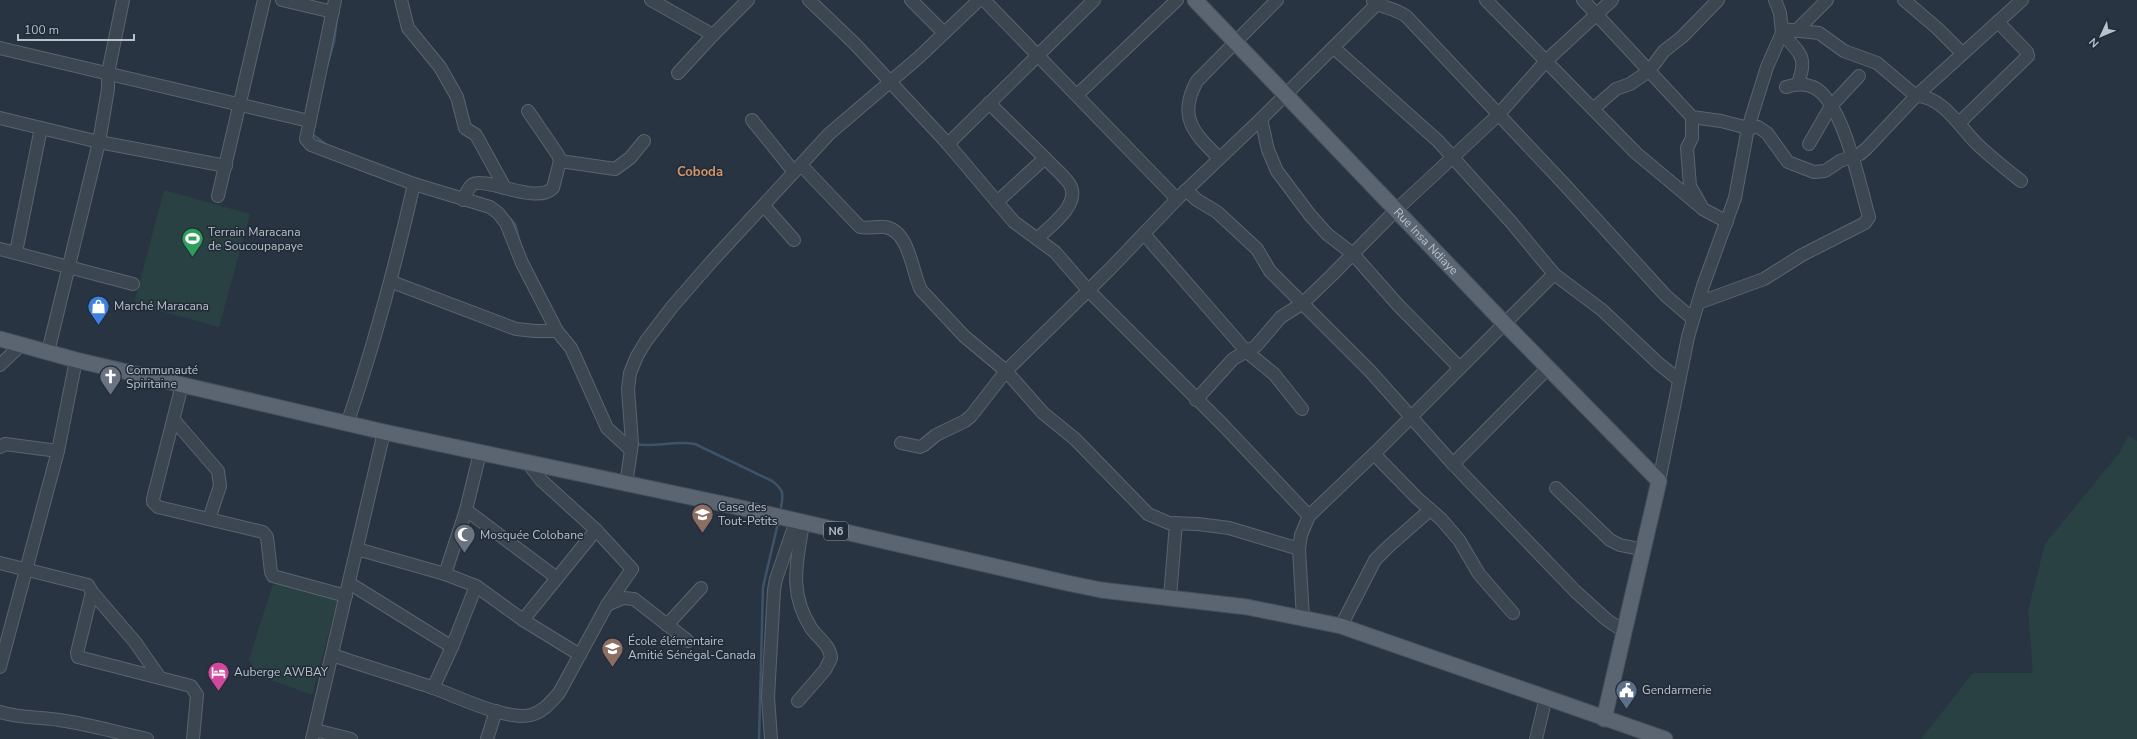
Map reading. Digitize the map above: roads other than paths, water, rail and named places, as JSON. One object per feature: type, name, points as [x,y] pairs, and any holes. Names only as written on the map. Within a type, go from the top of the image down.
[{"type":"main road","name":"Rue Insa Ndiaye","points":[[1195,0],[1505,324],[1659,481]]},
{"type":"main road","name":"N6","points":[[0,339],[76,360],[347,424],[528,462],[1101,590],[1248,607],[1341,626],[1546,697],[1604,719],[1665,739]]},
{"type":"main road","points":[[1604,719],[1659,481]]},
{"type":"street","points":[[48,352],[99,142],[108,89],[108,72],[123,0]]},
{"type":"street","points":[[218,196],[264,0]]},
{"type":"street","points":[[282,0],[334,6],[306,139],[311,145],[414,184],[490,207],[498,213],[506,223],[522,263],[557,330],[574,355],[607,428],[631,450]]},
{"type":"street","points":[[401,0],[408,28],[448,78],[457,97],[465,128],[476,136],[504,188]]},
{"type":"street","points":[[651,0],[713,35]]},
{"type":"street","points":[[678,73],[748,0]]},
{"type":"street","points":[[809,0],[855,44],[891,82],[948,144],[1014,222],[1055,252],[1088,290],[1309,516]]},
{"type":"street","points":[[911,0],[944,33]]},
{"type":"street","points":[[626,484],[631,450],[628,389],[630,373],[637,356],[672,308],[712,261],[840,124],[891,82],[979,0]]},
{"type":"street","points":[[984,0],[1177,198]]},
{"type":"street","points":[[948,144],[1094,0]]},
{"type":"street","points":[[1077,95],[1177,0]]},
{"type":"street","points":[[1219,158],[1192,128],[1189,120],[1188,108],[1190,94],[1197,82],[1277,0]]},
{"type":"street","points":[[1486,0],[1636,153],[1703,209],[1727,222]]},
{"type":"street","points":[[1583,0],[1692,116],[1721,120],[1748,128],[1758,127],[1767,133],[1788,162],[1814,172],[1825,171],[1840,161],[1866,149],[1916,96],[2022,0]]},
{"type":"street","points":[[1196,400],[1233,359],[1256,346],[1281,317],[1303,302],[1396,210],[1498,114],[1546,61],[1612,0]]},
{"type":"street","points":[[1593,109],[1616,89],[1630,84],[1649,71],[1664,51],[1682,37],[1718,0]]},
{"type":"street","points":[[1659,481],[1693,319],[1736,193],[1748,128],[1767,67],[1782,31],[1780,13],[1775,0]]},
{"type":"street","points":[[1796,31],[1827,0]]},
{"type":"street","points":[[1904,0],[1937,28],[1962,53]]},
{"type":"street","points":[[901,443],[920,447],[943,431],[965,421],[1006,372],[1144,234],[1177,198],[1334,48],[1377,1],[1399,10],[1407,16],[1565,184],[1666,296],[1693,319]]},
{"type":"street","points":[[1959,123],[2028,56],[2027,52],[1998,22]]},
{"type":"street","points":[[1782,31],[1819,33],[1844,51],[1862,56],[1877,63],[1916,96],[1923,96],[1932,100],[1959,123],[1989,156],[2021,181]]},
{"type":"street","points":[[1698,304],[1764,279],[1802,255],[1865,223],[1869,217],[1853,156],[1831,106],[1818,90],[1813,87],[1792,85],[1804,68],[1803,61],[1800,54],[1782,31]]},
{"type":"street","points":[[0,48],[240,103],[309,121]]},
{"type":"street","points":[[1334,48],[1412,117],[1452,157],[1511,222],[1554,274],[1602,310],[1658,364],[1679,380]]},
{"type":"street","points":[[1809,144],[1831,106],[1859,76]]},
{"type":"street","points":[[989,103],[1062,175],[1072,188],[1070,206],[1037,239]]},
{"type":"street","points":[[463,200],[469,187],[478,183],[527,193],[546,192],[553,188],[560,161],[553,146],[528,111]]},
{"type":"street","points":[[1692,116],[1692,138],[1687,148],[1688,177],[1693,193],[1703,209]]},
{"type":"street","points":[[0,118],[99,142],[226,166]]},
{"type":"street","points":[[1261,119],[1268,150],[1277,171],[1322,229],[1342,247],[1353,254],[1398,305],[1460,368]]},
{"type":"street","points":[[752,120],[798,168],[860,227],[886,227],[895,232],[901,238],[913,262],[917,283],[921,290],[964,336],[1006,372],[1043,413],[1075,439],[1148,514],[1163,521],[1176,524],[1198,524],[1229,528],[1299,549]]},
{"type":"street","points":[[16,252],[41,128]]},
{"type":"street","points":[[560,161],[615,169],[630,158],[644,141]]},
{"type":"street","points":[[997,202],[1045,158]]},
{"type":"street","points":[[347,424],[370,358],[392,282],[414,184]]},
{"type":"street","points":[[1186,190],[1197,200],[1217,212],[1257,249],[1270,271],[1303,302],[1370,371],[1410,418],[1575,591],[1607,620],[1625,632]]},
{"type":"street","points":[[764,206],[794,240]]},
{"type":"street","points":[[1144,234],[1247,352],[1274,374],[1302,409]]},
{"type":"street","points":[[0,249],[133,284]]},
{"type":"street","points":[[1303,618],[1299,549],[1301,534],[1309,516],[1374,454],[1554,274]]},
{"type":"street","points":[[392,282],[516,329],[535,332],[557,330]]},
{"type":"street","points":[[0,365],[21,345]]},
{"type":"street","points":[[0,667],[58,451],[76,360]]},
{"type":"street","points":[[1453,464],[1548,368]]},
{"type":"street","points":[[182,385],[153,502],[158,507],[263,532],[267,537],[270,572],[275,578],[346,596]]},
{"type":"street","points":[[174,420],[218,471],[220,486],[209,519]]},
{"type":"street","points":[[351,739],[314,734],[384,432]]},
{"type":"street","points":[[0,447],[6,444],[58,451]]},
{"type":"street","points":[[445,574],[466,510],[480,452]]},
{"type":"street","points":[[1374,454],[1459,540],[1480,574],[1513,613]]},
{"type":"street","points":[[332,655],[432,688],[496,712],[522,716],[540,712],[559,693],[607,605],[632,569],[596,530],[541,480],[528,462]]},
{"type":"street","points":[[1556,488],[1610,540],[1620,546],[1644,550]]},
{"type":"street","points":[[466,510],[556,578]]},
{"type":"street","points":[[1341,626],[1375,560],[1430,510]]},
{"type":"street","points":[[798,701],[825,670],[831,658],[828,648],[806,619],[800,608],[796,592],[795,573],[800,522]]},
{"type":"street","points":[[771,739],[768,697],[774,590],[776,579],[800,522]]},
{"type":"street","points":[[1170,598],[1176,524]]},
{"type":"street","points":[[523,620],[596,530]]},
{"type":"street","points":[[357,549],[445,574],[476,586],[523,620],[580,655]]},
{"type":"street","points":[[0,563],[83,582],[88,585],[92,592],[135,642],[160,678]]},
{"type":"street","points":[[349,583],[452,647]]},
{"type":"street","points":[[432,688],[452,647],[476,586]]},
{"type":"street","points":[[667,624],[701,588]]},
{"type":"street","points":[[92,592],[77,653],[78,657],[191,686],[196,691],[192,739]]},
{"type":"street","points":[[607,605],[623,598],[634,599],[688,641]]},
{"type":"street","points":[[1536,739],[1546,697]]},
{"type":"street","points":[[0,712],[14,716],[90,725],[147,739]]},
{"type":"street","points":[[487,739],[496,712]]},
{"type":"waterway","points":[[327,66],[334,42],[337,18]]},
{"type":"waterway","points":[[312,134],[327,145]]},
{"type":"waterway","points":[[504,212],[515,224],[520,243]]},
{"type":"waterway","points":[[635,444],[695,444],[772,481],[782,492],[781,507]]},
{"type":"waterway","points":[[759,739],[763,587],[778,523]]},
{"type":"place","name":"Terrain Maracana de Soucoupapaye","points":[[192,258]]},
{"type":"place","name":"Marché Maracana","points":[[98,326]]},
{"type":"place","name":"Communauté Spiritaine","points":[[110,396]]},
{"type":"place","name":"Case des Tout-Petits","points":[[702,534]]},
{"type":"place","name":"Mosquée Colobane","points":[[465,554]]},
{"type":"place","name":"École élémentaire Amitié Sénégal-Canada","points":[[612,668]]},
{"type":"place","name":"Auberge AWBAY","points":[[219,692]]},
{"type":"place","name":"Gendarmerie","points":[[1626,710]]},
{"type":"district","name":"Coboda","points":[[700,172]]}]
